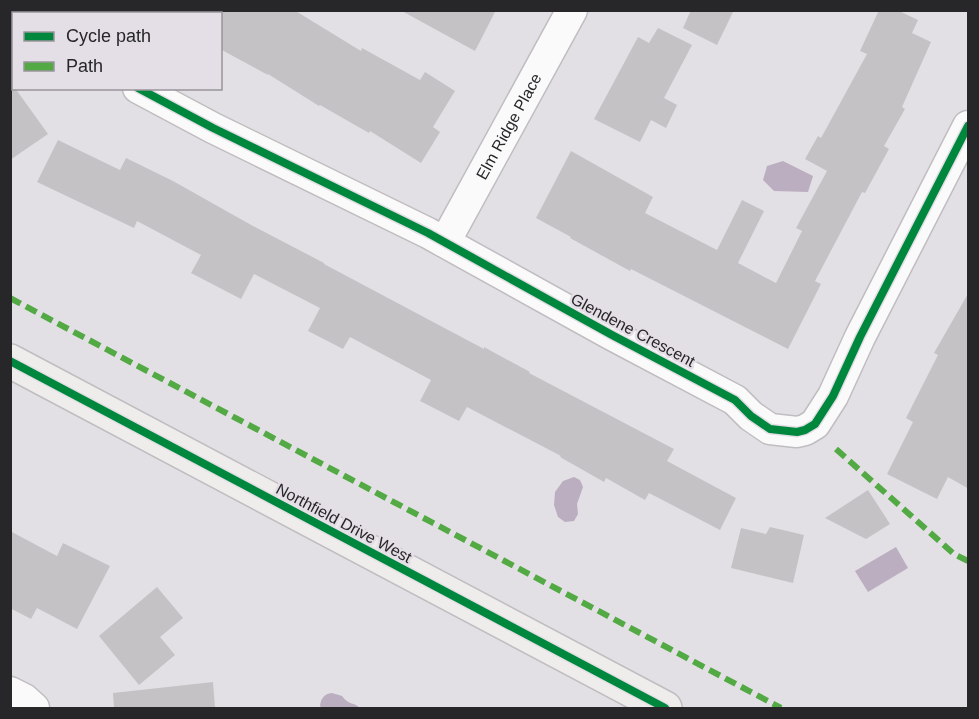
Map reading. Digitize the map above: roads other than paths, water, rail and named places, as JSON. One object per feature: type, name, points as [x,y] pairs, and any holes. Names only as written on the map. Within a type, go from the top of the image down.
[{"type":"main road","name":"Northfield Drive West","points":[[10,361],[665,708]]},
{"type":"street","name":"Elm Ridge Place","points":[[445,242],[572,10]]},
{"type":"street","name":"Glendene Crescent","points":[[142,90],[213,128],[445,242],[735,400],[751,416],[770,429],[797,432],[815,424],[832,396],[969,126]]},
{"type":"street","points":[[10,692],[24,699],[34,708]]}]
